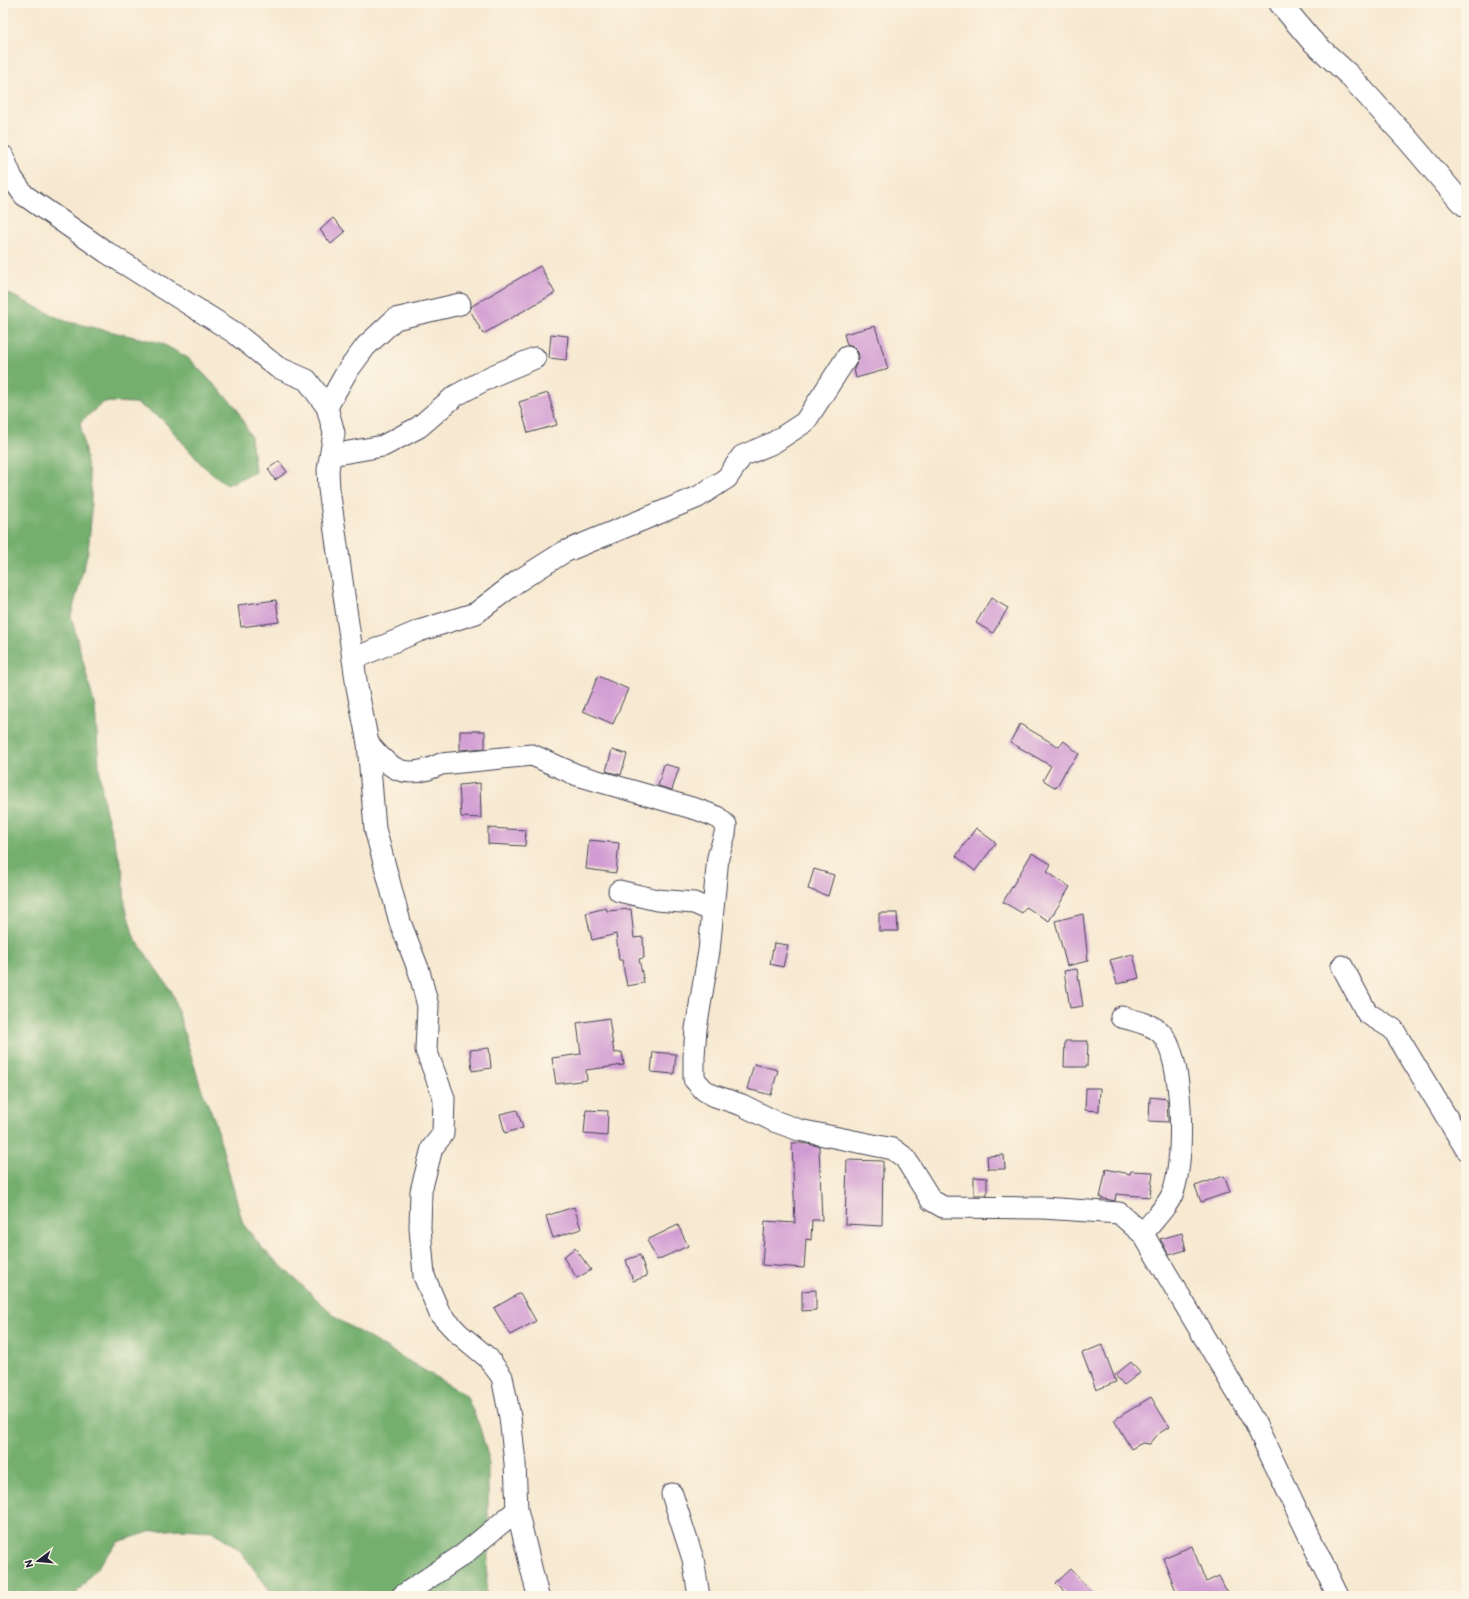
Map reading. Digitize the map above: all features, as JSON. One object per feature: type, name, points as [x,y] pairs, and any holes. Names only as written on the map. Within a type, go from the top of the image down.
[{"type":"street","points":[[1280,3],[1311,40],[1358,85],[1466,206]]},
{"type":"street","points":[[3,156],[12,178],[24,195],[106,252],[235,333],[277,366],[307,380],[327,407],[334,433],[328,470],[329,489],[353,660],[368,743],[375,829],[400,922],[418,971],[428,1006],[426,1050],[444,1098],[443,1134],[432,1148],[421,1191],[420,1228],[424,1276],[440,1314],[458,1333],[488,1358],[502,1377],[510,1417],[515,1463],[516,1510],[538,1596]]},
{"type":"street","points":[[327,407],[346,373],[366,346],[394,319],[460,304]]},
{"type":"street","points":[[353,660],[418,631],[476,613],[518,581],[564,552],[698,497],[727,478],[742,456],[773,443],[805,422],[846,357]]},
{"type":"street","points":[[331,455],[383,446],[419,427],[455,396],[492,376],[534,358]]},
{"type":"street","points":[[368,743],[382,761],[398,770],[414,773],[430,770],[442,764],[532,755],[576,775],[699,810],[717,817],[726,825],[718,858],[709,951],[694,1056],[694,1079],[704,1090],[724,1100],[742,1105],[774,1121],[799,1130],[893,1149],[905,1158],[931,1200],[943,1207],[1043,1208],[1119,1213],[1143,1234],[1255,1423],[1338,1596]]},
{"type":"street","points":[[619,891],[657,900],[677,900],[694,903],[712,911]]},
{"type":"street","points":[[1342,966],[1367,1013],[1393,1030],[1400,1040],[1466,1149]]},
{"type":"street","points":[[1121,1017],[1135,1020],[1161,1033],[1168,1044],[1176,1073],[1182,1135],[1179,1171],[1173,1193],[1143,1234]]},
{"type":"street","points":[[672,1494],[692,1559],[699,1596]]},
{"type":"street","points":[[402,1596],[464,1554],[516,1510]]},
{"type":"green space","points":[[3,291],[65,321],[161,343],[188,358],[236,407],[251,437],[255,472],[227,485],[202,465],[162,419],[136,403],[104,402],[80,422],[91,487],[91,521],[88,551],[71,616],[95,707],[100,777],[105,809],[123,872],[125,906],[134,937],[172,992],[201,1088],[215,1121],[243,1224],[263,1249],[339,1320],[466,1395],[479,1425],[488,1456],[488,1556],[486,1596],[274,1596],[239,1549],[213,1531],[182,1529],[152,1531],[118,1542],[74,1596],[3,1596]]},
{"type":"building","points":[[333,218],[345,232],[331,244],[320,230]]},
{"type":"building","points":[[540,266],[555,293],[483,334],[470,310],[472,306]]},
{"type":"building","points":[[875,326],[888,369],[856,378],[854,369],[859,358],[858,352],[853,347],[847,345],[844,334]]},
{"type":"building","points":[[551,334],[568,336],[566,360],[549,358]]},
{"type":"building","points":[[548,393],[557,425],[528,433],[519,402]]},
{"type":"building","points":[[279,461],[287,472],[275,480],[268,469]]},
{"type":"building","points":[[991,598],[1008,608],[993,633],[976,623]]},
{"type":"building","points":[[276,600],[279,622],[241,627],[238,605]]},
{"type":"building","points":[[598,676],[628,689],[613,724],[583,711]]},
{"type":"building","points":[[1020,724],[1059,747],[1064,741],[1079,754],[1066,770],[1056,788],[1043,780],[1051,766],[1010,742]]},
{"type":"building","points":[[460,731],[485,731],[485,748],[460,750]]},
{"type":"building","points":[[612,750],[627,754],[621,775],[606,771]]},
{"type":"building","points":[[664,764],[679,768],[672,790],[658,786]]},
{"type":"building","points":[[480,783],[481,818],[461,817],[459,785]]},
{"type":"building","points":[[488,828],[526,830],[525,846],[488,844]]},
{"type":"building","points":[[976,828],[996,843],[975,871],[956,856]]},
{"type":"building","points":[[589,840],[619,843],[616,873],[586,869]]},
{"type":"building","points":[[1032,853],[1051,864],[1047,872],[1070,887],[1049,921],[1026,907],[1022,913],[1003,902]]},
{"type":"building","points":[[814,869],[834,875],[828,896],[808,889]]},
{"type":"building","points":[[606,908],[607,911],[631,909],[634,938],[643,937],[644,958],[639,959],[644,983],[627,986],[622,960],[619,960],[616,934],[592,940],[586,913]]},
{"type":"building","points":[[879,913],[897,913],[898,931],[879,931]]},
{"type":"building","points":[[1083,914],[1088,961],[1067,966],[1055,921]]},
{"type":"building","points":[[774,943],[788,945],[783,967],[770,964]]},
{"type":"building","points":[[1133,954],[1139,978],[1117,984],[1110,960]]},
{"type":"building","points":[[1077,969],[1083,1006],[1070,1008],[1064,971]]},
{"type":"building","points":[[609,1018],[614,1053],[622,1052],[624,1065],[586,1070],[587,1080],[556,1084],[552,1058],[581,1054],[577,1023]]},
{"type":"building","points":[[1065,1041],[1088,1041],[1087,1067],[1064,1067]]},
{"type":"building","points":[[489,1048],[491,1068],[472,1071],[470,1050]]},
{"type":"building","points":[[653,1052],[676,1054],[674,1074],[651,1072]]},
{"type":"building","points":[[754,1064],[778,1070],[771,1095],[747,1089]]},
{"type":"building","points":[[1086,1088],[1100,1088],[1099,1111],[1085,1110]]},
{"type":"building","points":[[1150,1097],[1167,1099],[1168,1122],[1149,1121]]},
{"type":"building","points":[[517,1110],[523,1128],[505,1133],[500,1114]]},
{"type":"building","points":[[586,1110],[608,1111],[607,1136],[584,1134]]},
{"type":"building","points":[[792,1143],[819,1146],[822,1220],[812,1220],[811,1240],[806,1239],[804,1268],[762,1265],[765,1221],[795,1223]]},
{"type":"building","points":[[1004,1155],[1005,1169],[988,1169],[987,1156]]},
{"type":"building","points":[[847,1160],[883,1161],[882,1226],[845,1224]]},
{"type":"building","points":[[1106,1169],[1130,1174],[1131,1171],[1153,1172],[1150,1197],[1116,1194],[1115,1201],[1100,1198]]},
{"type":"building","points":[[1224,1176],[1230,1192],[1201,1202],[1195,1186]]},
{"type":"building","points":[[974,1177],[987,1178],[987,1195],[974,1195]]},
{"type":"building","points":[[574,1207],[581,1229],[553,1238],[546,1216]]},
{"type":"building","points":[[678,1225],[688,1246],[657,1260],[647,1240]]},
{"type":"building","points":[[1182,1233],[1186,1250],[1169,1255],[1160,1239]]},
{"type":"building","points":[[575,1248],[591,1270],[577,1278],[563,1257]]},
{"type":"building","points":[[640,1255],[647,1276],[633,1281],[626,1260]]},
{"type":"building","points":[[816,1290],[816,1310],[802,1311],[802,1291]]},
{"type":"building","points":[[520,1293],[536,1321],[510,1335],[494,1308]]},
{"type":"building","points":[[1102,1345],[1116,1382],[1096,1390],[1082,1353]]},
{"type":"building","points":[[1131,1362],[1140,1373],[1124,1385],[1115,1375]]},
{"type":"building","points":[[1151,1397],[1169,1427],[1158,1434],[1150,1444],[1142,1443],[1131,1449],[1114,1420]]},
{"type":"building","points":[[1192,1546],[1206,1582],[1219,1576],[1229,1596],[1178,1596],[1163,1558]]},
{"type":"building","points":[[1071,1569],[1095,1596],[1068,1596],[1056,1583]]}]
